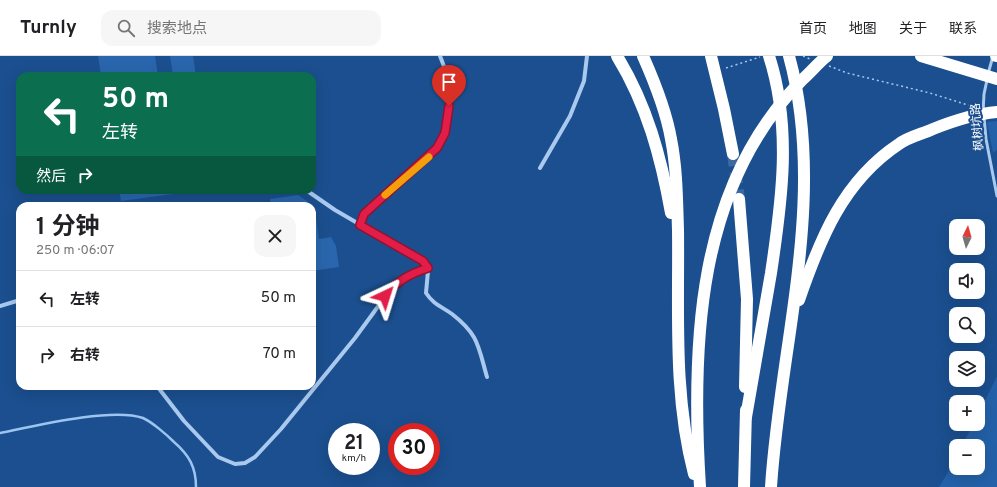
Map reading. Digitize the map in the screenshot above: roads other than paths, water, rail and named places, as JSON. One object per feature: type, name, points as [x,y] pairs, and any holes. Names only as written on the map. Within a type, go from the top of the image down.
[{"type":"highway","points":[[617,56],[639,97],[656,142],[663,168],[678,254]]},
{"type":"highway","points":[[643,56],[655,82],[666,114],[671,140],[677,190],[680,393],[685,431],[699,487]]},
{"type":"highway","points":[[711,56],[720,90],[733,154]]},
{"type":"highway","points":[[771,487],[778,413],[792,318],[802,221],[805,169],[802,116],[789,56]]},
{"type":"highway","points":[[921,56],[997,79]]},
{"type":"highway","points":[[746,417],[772,263],[783,185],[783,124],[771,61]]},
{"type":"highway","points":[[699,487],[697,397],[701,320],[717,231],[737,173],[755,138],[786,96],[827,61]]},
{"type":"highway","points":[[792,318],[824,233],[834,215],[867,169],[900,143],[950,122],[974,115],[997,112]]},
{"type":"highway","points":[[739,199],[747,299],[744,487]]},
{"type":"street","points":[[360,225],[365,212],[427,159],[442,141],[448,121],[449,93],[445,70],[440,56]]},
{"type":"street","points":[[540,168],[570,116],[584,81],[587,56]]},
{"type":"street","points":[[312,194],[335,210],[423,261],[428,268],[426,293],[434,304],[448,311],[472,332],[478,343],[487,377]]},
{"type":"street","points":[[316,386],[393,286],[414,273],[428,268]]},
{"type":"street","points":[[0,306],[16,301]]},
{"type":"street","points":[[160,390],[184,421],[218,457],[236,464],[245,463],[255,456],[282,429],[313,390]]},
{"type":"lane","name":"枫树坑路","points":[[993,56],[984,94],[983,108],[986,139],[997,196]]},
{"type":"waterway","points":[[0,433],[52,422],[93,416],[129,415],[143,418],[151,422],[171,439],[188,457],[195,473],[196,487]]},
{"type":"tunnel","points":[[733,154],[739,199]]}]
